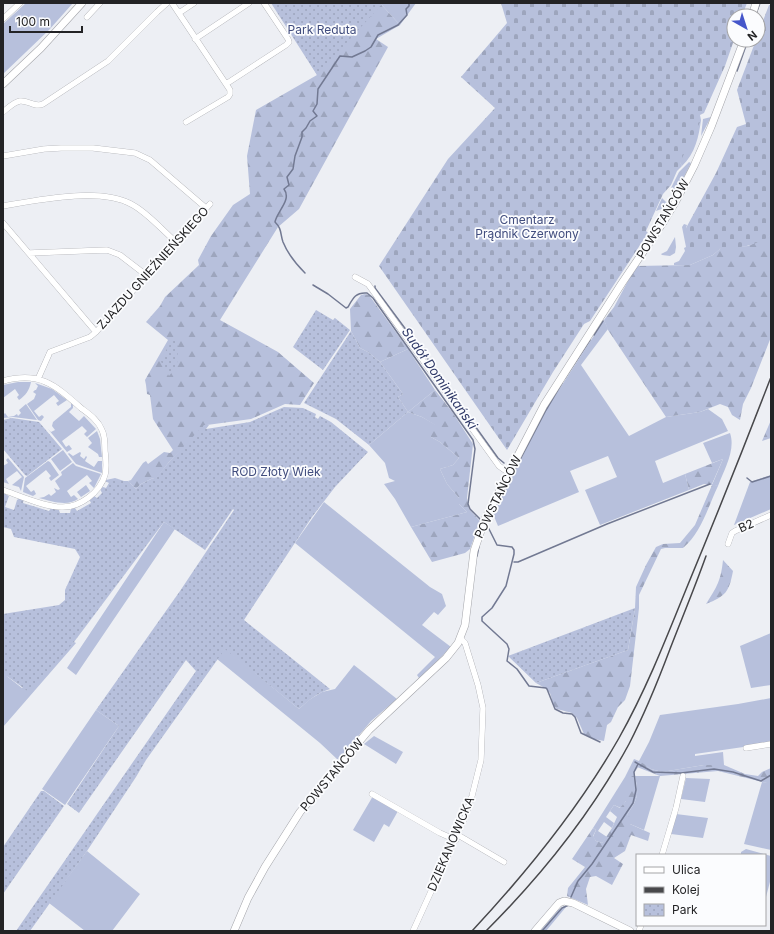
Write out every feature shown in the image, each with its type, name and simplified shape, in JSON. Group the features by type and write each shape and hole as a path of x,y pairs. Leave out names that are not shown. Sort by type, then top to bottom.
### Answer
{"street":[{"path":"5,17 20,3"},
{"path":"3,82 46,42 82,3"},
{"path":"87,17 100,3"},
{"path":"3,112 15,102 19,101 38,106 43,104 108,61 156,12 167,3"},
{"path":"172,3 230,90 228,97 186,122"},
{"path":"178,13 194,3"},
{"path":"195,39 249,3"},
{"path":"226,84 286,45 288,42 288,39 264,3"},
{"name":"POWSTAŃCÓW","path":"234,931 248,898 260,876 300,812 370,730 446,658 461,638 465,625 472,560 476,542 485,519 547,400 676,201 710,131 741,48"},
{"name":"ZJAZDU GNIEŹNIEŃSKIEGO","path":"3,156 44,149 61,148 93,148 135,153 150,160 208,206 96,332"},
{"path":"3,206 63,197 97,197 122,200 139,209 176,242"},
{"path":"3,223 96,332 90,337 50,352 38,379"},
{"path":"29,253 107,250 120,254 146,275"},
{"path":"355,277 368,284 499,466 509,472"},
{"path":"3,381 18,378 38,379 59,388 87,412 95,419 102,430 105,442 106,470 103,480 96,491 81,502 62,508 3,490"},
{"name":"B2","path":"728,544 732,533 735,530 771,515"},
{"name":"DZIEKANOWICKA","path":"413,931 457,837 470,805 481,754 484,712 478,685 464,641 461,638"},
{"path":"746,748 771,744"},
{"path":"662,854 676,808 683,776"},
{"path":"372,794 440,833 457,837 504,862"},
{"path":"398,805 442,830 444,833"},
{"path":"535,931 556,906 564,901 573,903 630,931"}],"green space":[{"path":"26,3 73,3 49,30 3,74 3,24"},
{"name":"Park Reduta","path":"271,3 383,3 317,75"},
{"path":"380,3 416,3 400,25"},
{"path":"380,3 400,25 376,39 388,47 299,209 278,227 220,320 278,352 314,383 300,405 285,404 251,419 207,425 169,462 155,480 153,478 141,484 136,489 128,481 131,480 143,463 146,461 148,464 164,452 170,453 173,450 153,419 150,395 147,394 145,380 168,340 146,322 160,306 165,297 199,265 198,260 211,236 233,205 250,194 247,156 256,110 317,75 294,35"},
{"name":"Cmentarz Prądnik Czerwony","path":"501,3 747,3 745,8 726,8 726,48 731,48 725,66 704,113 700,115 701,120 680,162 682,166 677,171 671,185 663,194 646,231 648,233 590,321 584,324 553,372 507,450 379,266 448,159 495,108 461,77 507,23"},
{"path":"769,5 771,5 771,235 742,247 690,250 686,228 716,173 737,127 746,124 737,90 753,48 766,48 766,13"},
{"path":"711,117 701,136 703,119"},
{"path":"701,120 698,138 690,156 682,166 673,150 692,122"},
{"path":"689,162 691,163 676,193 671,188 679,172"},
{"path":"662,198 667,203 664,208 656,211"},
{"path":"684,224 687,225 686,228 720,249 713,255 690,265 674,265 674,263 679,261 685,251 684,248 686,247 682,227"},
{"path":"771,235 771,337 751,388 743,404 740,420 732,415 728,407 720,404 700,412 666,417 608,330 604,320 614,307 636,266 690,265 713,255 721,248 748,246"},
{"path":"675,237 675,253 670,256 662,255 661,254 667,251"},
{"path":"361,295 369,295 408,349 380,362 368,352 360,348 351,331 350,309"},
{"path":"316,310 333,320 335,318 350,330 323,370 293,347"},
{"path":"604,320 608,329 581,365 629,436 666,417 700,412 708,409 722,419 728,431 655,461 663,483 685,474 689,490 600,525 585,490 617,477 608,456 570,471 579,492 498,526 493,514 547,408"},
{"path":"351,331 360,348 368,352 380,362 403,394 398,397 408,412 369,445 336,419 304,403"},
{"path":"175,336 178,348 177,366 169,376 160,360"},
{"path":"408,349 435,390 408,412 398,397 403,394 380,362"},
{"path":"18,382 31,382 25,394 19,400 17,397 19,395 15,389 3,398 3,385"},
{"path":"35,383 52,389 67,400 58,406 56,403 59,401 54,395 34,411 39,417 42,415 44,417 41,421 38,420 27,404 34,399 36,394 33,392 38,386"},
{"path":"435,390 453,413 473,444 467,498 469,509 480,521 470,549 465,553 432,562 411,527 467,512 459,504 459,498 447,484 440,469 453,465 459,458 440,442 431,437 430,432 435,425 422,417 408,412"},
{"path":"71,403 73,408 69,412 79,421 84,416 96,429 87,437 84,434 87,431 82,426 62,441 66,447 69,445 72,449 67,452 48,429 51,432 55,430 52,426 53,422 71,407"},
{"path":"26,404 37,420 13,417 3,418 5,413 8,417 17,414 18,416 21,413 19,410"},
{"name":"ROD Złoty Wiek","path":"284,407 303,408 316,414 315,417 318,419 320,416 331,422 368,452 335,487 312,517 244,620 330,689 313,697 299,709 225,649 146,760 87,851 30,931 16,931 196,671 186,660 79,813 67,804 119,726 96,710 180,591 234,510 233,509 205,550 164,522 74,642 29,692 3,675 3,614 59,605 65,600 65,590 80,557 75,549 14,537 11,529 3,527 3,493 9,496 5,507 14,510 17,500 20,498 24,499 23,503 49,511 51,508 59,510 60,513 70,513 71,509 75,508 77,511 91,503 89,499 94,496 97,498 102,493 100,489 103,487 106,488 109,483 105,481 106,480 115,478 128,481 136,489 141,484 153,478 155,479 204,425 209,425 206,429 250,422"},
{"path":"408,412 422,417 436,425 431,437 440,442 459,458 453,465 440,469 447,484 459,498 459,504 467,512 411,527 395,499 384,484 395,481 389,478 385,463 369,445"},
{"path":"12,418 39,422 62,449 27,476 3,449 3,420"},
{"path":"771,420 771,438 762,441"},
{"path":"97,431 100,439 102,457 99,457 98,454 88,447 92,443 88,438"},
{"path":"730,433 732,446 728,460 718,486 712,485 723,459 712,463 703,443"},
{"path":"63,450 72,462 60,471 51,459"},
{"path":"80,452 80,456 84,459 86,456 85,461 94,467 98,461 102,461 102,473 76,464 68,454 69,453 73,456"},
{"path":"8,458 24,477 21,491 19,487 12,485 22,477 17,471 6,479 9,484 3,482 3,466 8,463 6,460"},
{"path":"723,459 712,484 718,486 704,519 695,535 683,548 661,549 639,595 639,608 630,686 625,700 618,707 611,722 607,725 604,741 594,739 584,734 577,718 572,713 557,709 554,706 550,693 536,683 628,650 635,608 636,587 646,565 656,547 663,544 680,543 695,525 712,485 704,484 689,490 685,474"},
{"path":"48,461 59,475 51,481 49,478 51,476 46,470 26,486 31,492 34,490 36,494 33,496 23,492 25,478"},
{"path":"73,463 76,466 101,474 94,488 89,483 92,481 87,475 67,491 71,497 74,495 78,499 74,501 69,503 59,503 39,498 49,494 51,496 56,492 54,488 58,490 60,489 55,481 62,475 61,472"},
{"path":"771,475 771,509 734,525 750,482"},
{"path":"86,485 90,491 81,497 77,492"},
{"path":"324,502 430,587 442,594 446,606 438,615 434,612 422,625 451,647 412,687 410,687 419,678 417,675 435,657 295,543"},
{"path":"164,522 175,529 76,675 67,668"},
{"path":"723,560 733,571 730,584 722,596 706,604 718,583"},
{"path":"635,608 628,650 536,683 508,656"},
{"path":"771,633 771,685 751,688 740,646"},
{"path":"74,642 76,643 3,727 4,674 22,688"},
{"path":"225,648 299,709 309,700 322,692 335,689 354,665 397,699 371,721 338,760 320,743 217,659"},
{"path":"771,698 771,743 695,754 695,756 723,752 724,765 704,765 662,772 651,769 641,763 634,773 635,776 626,801 621,808 614,805 606,817 614,823 612,828 604,822 598,831 607,837 602,843 596,841 593,837 596,830 593,828 625,777 634,759 639,761 649,742 660,715"},
{"path":"96,710 119,726 65,805 42,789"},
{"path":"374,736 403,752 396,764 364,744"},
{"path":"641,762 651,769 662,772 704,765 724,765 745,774 758,776 762,772 771,768 771,783 718,771 660,776 637,767"},
{"path":"632,776 635,776 637,797 627,815 632,819 630,824 650,833 648,841 631,835 625,851 614,858 623,864 612,885 596,876 590,877 586,889 588,905 567,896 568,888 585,867 572,859 593,828 596,830 593,836 596,841 602,843 617,817 610,811 614,805 620,808 626,801 624,794 625,787"},
{"path":"635,776 660,776 644,830 630,824 627,815 637,797"},
{"path":"686,778 710,779 705,802 681,799"},
{"path":"762,782 771,783 771,850 744,844"},
{"path":"41,791 44,791 64,806 3,894 3,847"},
{"path":"373,796 398,811 389,827 384,824 374,842 353,830"},
{"path":"676,814 708,818 703,838 671,834"},
{"path":"746,849 764,854 741,854 741,852"},
{"path":"87,851 140,894 112,931 85,931 49,903"},
{"path":"766,855 771,856 771,878 766,897"},
{"path":"564,906 566,907 546,931 540,931 558,910"}],"waterway":[{"name":"Sudół Dominikański","path":"305,273 287,250 283,242 280,229 275,222 285,201 286,193 284,189 289,185 287,177 293,169 302,132 310,121 317,116 313,111 317,104 318,89 340,56 352,57 371,47 378,35 398,25 407,15 406,9 409,6 409,3"},
{"path":"758,8 760,3"},
{"path":"737,71 745,48"},
{"name":"Sudół Dominikański","path":"313,285 346,308 357,295 367,293 373,298 473,440 475,449 468,504 470,509 482,521"},
{"path":"375,286 430,362"},
{"path":"594,335 603,321"},
{"path":"565,378 590,340"},
{"path":"434,369 498,458 504,463"},
{"path":"502,494 546,410 562,383"},
{"path":"747,478 752,482 771,476"},
{"path":"514,562 518,562 607,524 710,484"},
{"path":"492,514 499,499"},
{"name":"Sudół Dominikański","path":"487,525 497,545 512,547 514,554 506,586 492,608 482,617 482,621 507,644 509,649 507,661 517,669 529,686 546,688 555,709 563,713 572,714 575,717 581,733 600,742"},
{"path":"477,556 479,546"},
{"name":"Sudół Dominikański","path":"635,762 653,772 681,773 714,769 733,772 761,781 771,775"},
{"path":"571,897 578,881 592,864 633,803 636,790 634,772 638,764"},
{"path":"542,931 562,908 569,905"}],"railway":[{"path":"472,931 513,886 551,839 587,789 629,720 663,645 730,482 771,377"},
{"path":"486,931 546,866 582,819 614,770 629,744 651,697 706,556"}]}
